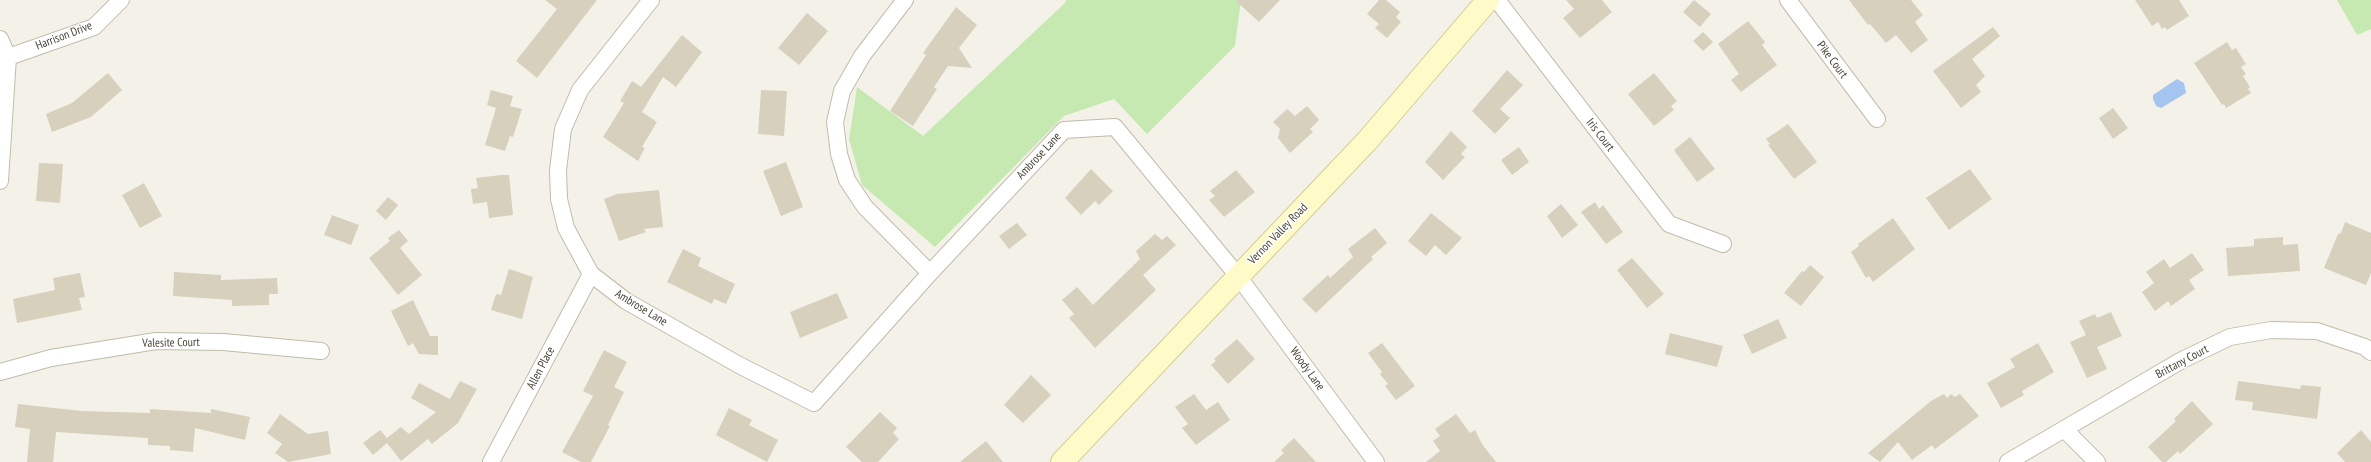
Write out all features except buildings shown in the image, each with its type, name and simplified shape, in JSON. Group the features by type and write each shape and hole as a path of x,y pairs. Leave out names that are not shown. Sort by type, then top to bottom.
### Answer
{"main road":[{"name":"Vernon Valley Road","path":"1062,462 1367,142 1488,0"}],"street":[{"name":"Harrison Drive","path":"4,59 94,27 121,0"},
{"name":"Ambrose Lane","path":"652,0 580,90 563,129 558,170 559,199 566,228 591,274 626,301 739,365 814,403 930,273 1064,130 1115,127 1238,276"},
{"path":"905,0 862,56 842,91 835,122 839,154 847,180 865,207 930,273"},
{"name":"Iris Court","path":"1497,0 1668,224 1723,244"},
{"name":"Pike Court","path":"1788,0 1877,119"},
{"path":"0,39 4,59 0,181"},
{"name":"Allen Place","path":"491,462 591,274"},
{"name":"Woody Lane","path":"1238,276 1376,462"},
{"name":"Brittany Court","path":"2008,462 2065,430 2182,360 2230,337 2271,330 2317,331 2365,347 2371,352"},
{"name":"Valesite Court","path":"0,372 50,358 156,341 224,342 321,351"},
{"path":"2065,430 2096,462"}],"green space":[{"path":"1066,0 1241,0 1235,46 1147,134 1114,99 1064,116 935,247 862,185 849,139 857,87 923,136 1065,3"},
{"path":"2337,0 2371,0 2371,29 2357,35"}],"water":[{"path":"2177,79 2184,83 2186,93 2161,108 2156,106 2153,95"}]}
